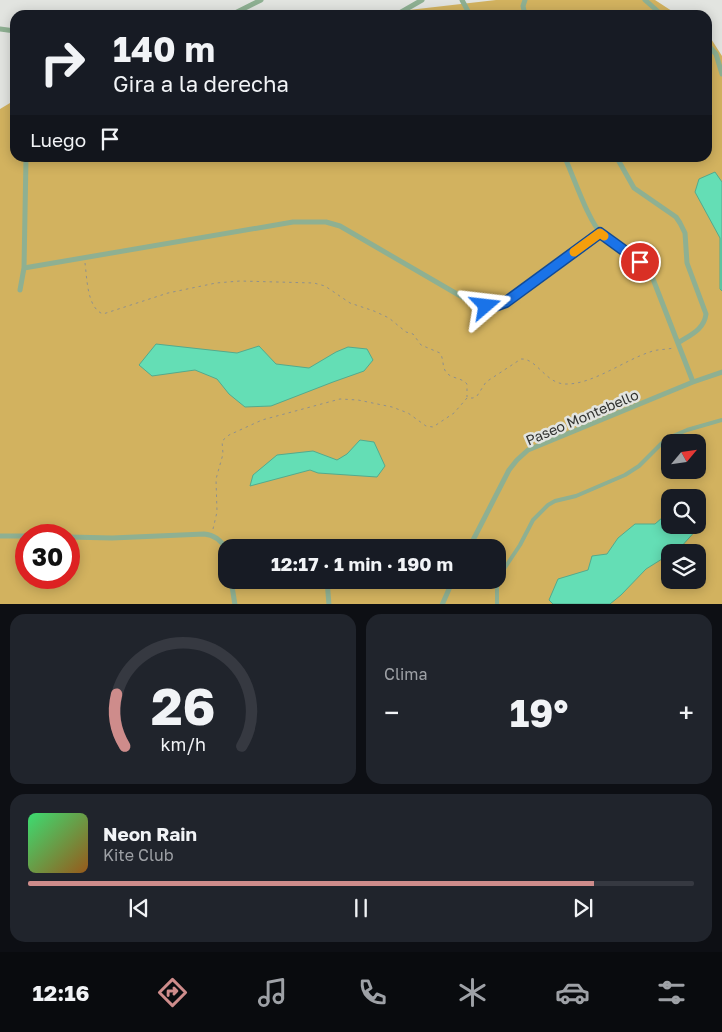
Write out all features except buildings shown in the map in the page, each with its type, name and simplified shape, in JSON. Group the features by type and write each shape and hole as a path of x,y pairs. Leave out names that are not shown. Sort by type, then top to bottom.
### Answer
{"street":[{"path":"241,10 261,0"},
{"path":"405,10 422,0"},
{"path":"645,0 656,10"},
{"path":"712,50 716,54 722,74"},
{"path":"20,290 24,268 26,162"},
{"path":"567,162 600,233 640,262 648,271 693,382"},
{"path":"619,162 634,188 676,217 685,232 687,263 706,314 701,328 678,345"},
{"path":"24,268 293,222 326,222 340,226 476,305 495,306 506,302 600,233"},
{"name":"Paseo Montebello","path":"474,539 509,470 528,450 693,382 722,372"},
{"path":"497,604 497,584 500,575 534,520 548,505 555,500 576,496 625,475 639,466 661,444 673,436 722,420"},
{"path":"80,537 112,538 211,534 218,539"},
{"path":"0,536 15,536"},
{"path":"232,589 234,604"},
{"path":"327,589 329,604"},
{"path":"442,604 449,589"}],"path":[{"path":"84,258 91,300 98,311 103,314 168,293 216,283 240,281 318,284 338,294 350,303 390,318 406,332 413,334 421,345 440,353 446,372 467,384 467,398 454,413 433,427 426,426 404,411 347,398 270,418 229,435 222,441 223,454 216,475 217,512 211,534"},
{"path":"467,398 477,396 486,382 521,359 528,360 554,382 568,384 596,376 650,352 678,345"}],"shaded area":[{"path":"496,0 655,0 670,10 409,10"},
{"path":"712,40 722,56 722,604 0,604 0,109 10,103 10,162 712,162"},
{"path":"715,172 722,182 722,291 720,289 720,238 695,192 699,179"},
{"path":"156,344 237,353 259,346 276,364 309,368 348,347 367,349 373,360 364,371 271,406 245,407 229,394 217,379 195,370 152,376 139,365"},
{"path":"360,440 374,442 385,466 377,477 318,473 310,470 250,486 253,475 277,455 313,451 337,460 347,454"},
{"path":"661,519 661,534 693,534 684,544 661,544 661,560 646,569 610,604 553,604 549,600 558,579 588,570 592,556 607,554 618,538 635,524 655,524"}],"slow traffic":[{"path":"574,252 600,233 604,236"}],"route":[{"path":"486,306 495,306 506,302 600,233 640,262"}]}
